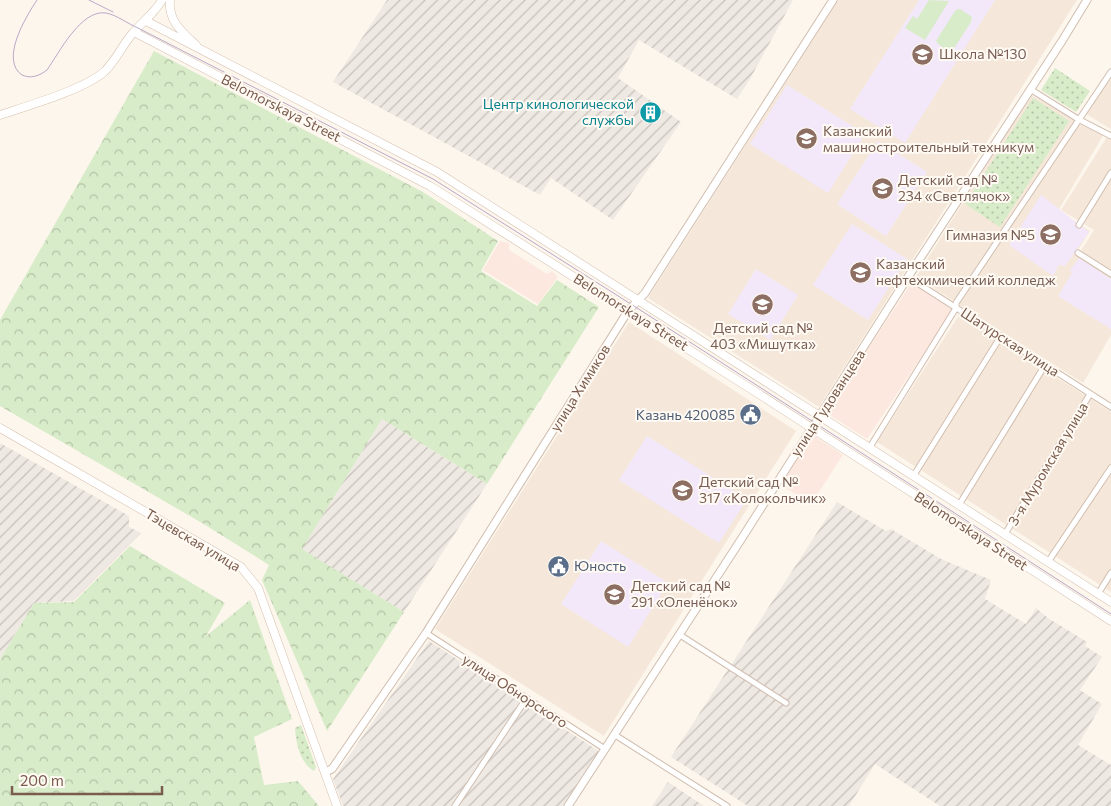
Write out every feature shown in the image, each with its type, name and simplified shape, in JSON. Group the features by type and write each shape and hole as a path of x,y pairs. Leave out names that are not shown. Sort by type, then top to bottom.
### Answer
{"main road":[{"path":"0,115 88,83 103,73 116,60 134,32 154,12 162,0"},
{"path":"170,0 170,11 175,23 182,32 206,53"},
{"name":"Belomorskaya Street","path":"146,21 437,172 1111,602"},
{"name":"Belomorskaya Street","path":"134,32 430,186 812,428 1111,621"},
{"path":"430,186 437,172"},
{"name":"Тэцевская улица","path":"0,428 241,567 258,588 337,806"},
{"path":"1010,556 1018,543"}],"street":[{"name":"улица Химиков","path":"325,772 332,769 426,633 628,311 640,300 833,0"},
{"name":"улица Гудованцева","path":"568,806 680,635 1086,0"},
{"path":"870,447 956,308 956,303 1111,72"},
{"path":"1030,89 1078,119 1111,136"},
{"path":"1079,225 1111,173"},
{"path":"1078,253 1111,274"},
{"name":"Шатурская улица","path":"908,276 1111,407"},
{"path":"914,476 1000,336"},
{"path":"959,505 1045,365"},
{"name":"3-я Муромская улица","path":"1005,534 1090,394"},
{"path":"1048,562 1111,468"},
{"path":"1098,594 1111,573"},
{"name":"улица Обнорского","path":"426,633 605,750"},
{"path":"680,635 786,703"},
{"path":"455,806 526,699"},
{"path":"614,734 727,806"}],"shaded area":[{"path":"387,0 793,0 737,99 639,40 618,78 681,122 613,220 551,178 540,195 333,82"},
{"path":"838,0 1077,0 819,407 648,298"},
{"name":"Школа №130","path":"919,0 995,0 905,143 850,109"},
{"path":"1111,75 1111,129 1086,114"},
{"name":"Казанский машиностроительный техникум","path":"787,85 865,134 828,193 750,144"},
{"path":"1031,95 1104,134 1058,211 1090,231 1076,253 1111,275 1111,335 1083,383 916,277"},
{"path":"1107,137 1111,140 1111,271 1080,252 1094,230 1061,210"},
{"name":"Детский сад № 234 «Светлячок»","path":"878,141 927,172 886,236 837,204"},
{"name":"Гимназия №5","path":"1041,195 1089,232 1065,266 1059,265 1053,276 1009,245"},
{"name":"Казанский нефтехимический колледж","path":"852,224 907,259 868,320 813,285"},
{"path":"500,241 509,243 509,250 547,274 552,271 558,277 538,304 483,270"},
{"path":"1079,258 1111,279 1111,329 1058,296 1072,273 1070,270"},
{"name":"Детский сад № 403 «Мишутка»","path":"756,269 798,295 770,340 728,314"},
{"path":"912,282 953,309 867,439 830,415 827,411"},
{"path":"959,315 1111,412 1111,592 877,442"},
{"path":"629,322 796,431 604,736 435,629"},
{"path":"382,419 487,484 404,612 301,549"},
{"path":"813,435 843,455 811,504 781,485"},
{"name":"Детский сад № 317 «Колокольчик»","path":"647,436 747,499 719,543 619,480"},
{"path":"0,443 129,516 129,527 141,533 73,601 34,603 0,659"},
{"path":"837,502 886,531 891,529 941,559 991,580 985,599 1026,624 1036,608 1048,618 1087,642 1085,646 1102,657 1080,690 1102,704 1078,745 1111,765 1111,806 940,806 875,764 849,806 748,806 671,757"},
{"name":"Детский сад № 291 «Оленёнок»","path":"601,541 668,583 628,647 561,604"},
{"path":"429,641 600,752 564,806 343,806 333,779"},
{"path":"668,782 704,806 652,806"}],"green space":[{"path":"929,0 949,1 925,40 905,28 913,16 917,19"},
{"path":"958,9 972,17 971,22 955,47 949,50 936,41"},
{"path":"154,51 423,192 498,241 481,271 537,306 557,280 599,307 487,484 382,419 302,549 404,612 327,731 262,580 269,565 202,523 0,406 0,320"},
{"path":"1055,68 1090,91 1076,112 1041,90"},
{"path":"1033,98 1069,121 1000,227 965,204"},
{"path":"130,546 225,603 206,636 250,600 292,719 254,737 264,785 298,781 319,806 0,806 0,659 34,603 74,602"},
{"path":"301,725 316,767 314,771 302,758 296,740 295,728"}],"tram line":[{"path":"37,0 26,17 14,49 13,59 16,68 22,75 35,76 47,70 64,43 80,25 88,18 97,14 110,14 433,179 634,306 1111,614"},
{"path":"89,0 113,12"}],"place":[{"name":"Школа №130","path":"923,54"},
{"name":"Центр кинологической службы","path":"650,112"},
{"name":"Казанский машиностроительный техникум","path":"807,139"},
{"name":"Детский сад № 234 «Светлячок»","path":"882,188"},
{"name":"Гимназия №5","path":"1051,235"},
{"name":"Казанский нефтехимический колледж","path":"860,272"},
{"name":"Детский сад № 403 «Мишутка»","path":"763,305"},
{"name":"Казань 420085","path":"751,415"},
{"name":"Детский сад № 317 «Колокольчик»","path":"683,490"},
{"name":"Юность","path":"558,566"},
{"name":"Детский сад № 291 «Оленёнок»","path":"615,594"}]}
